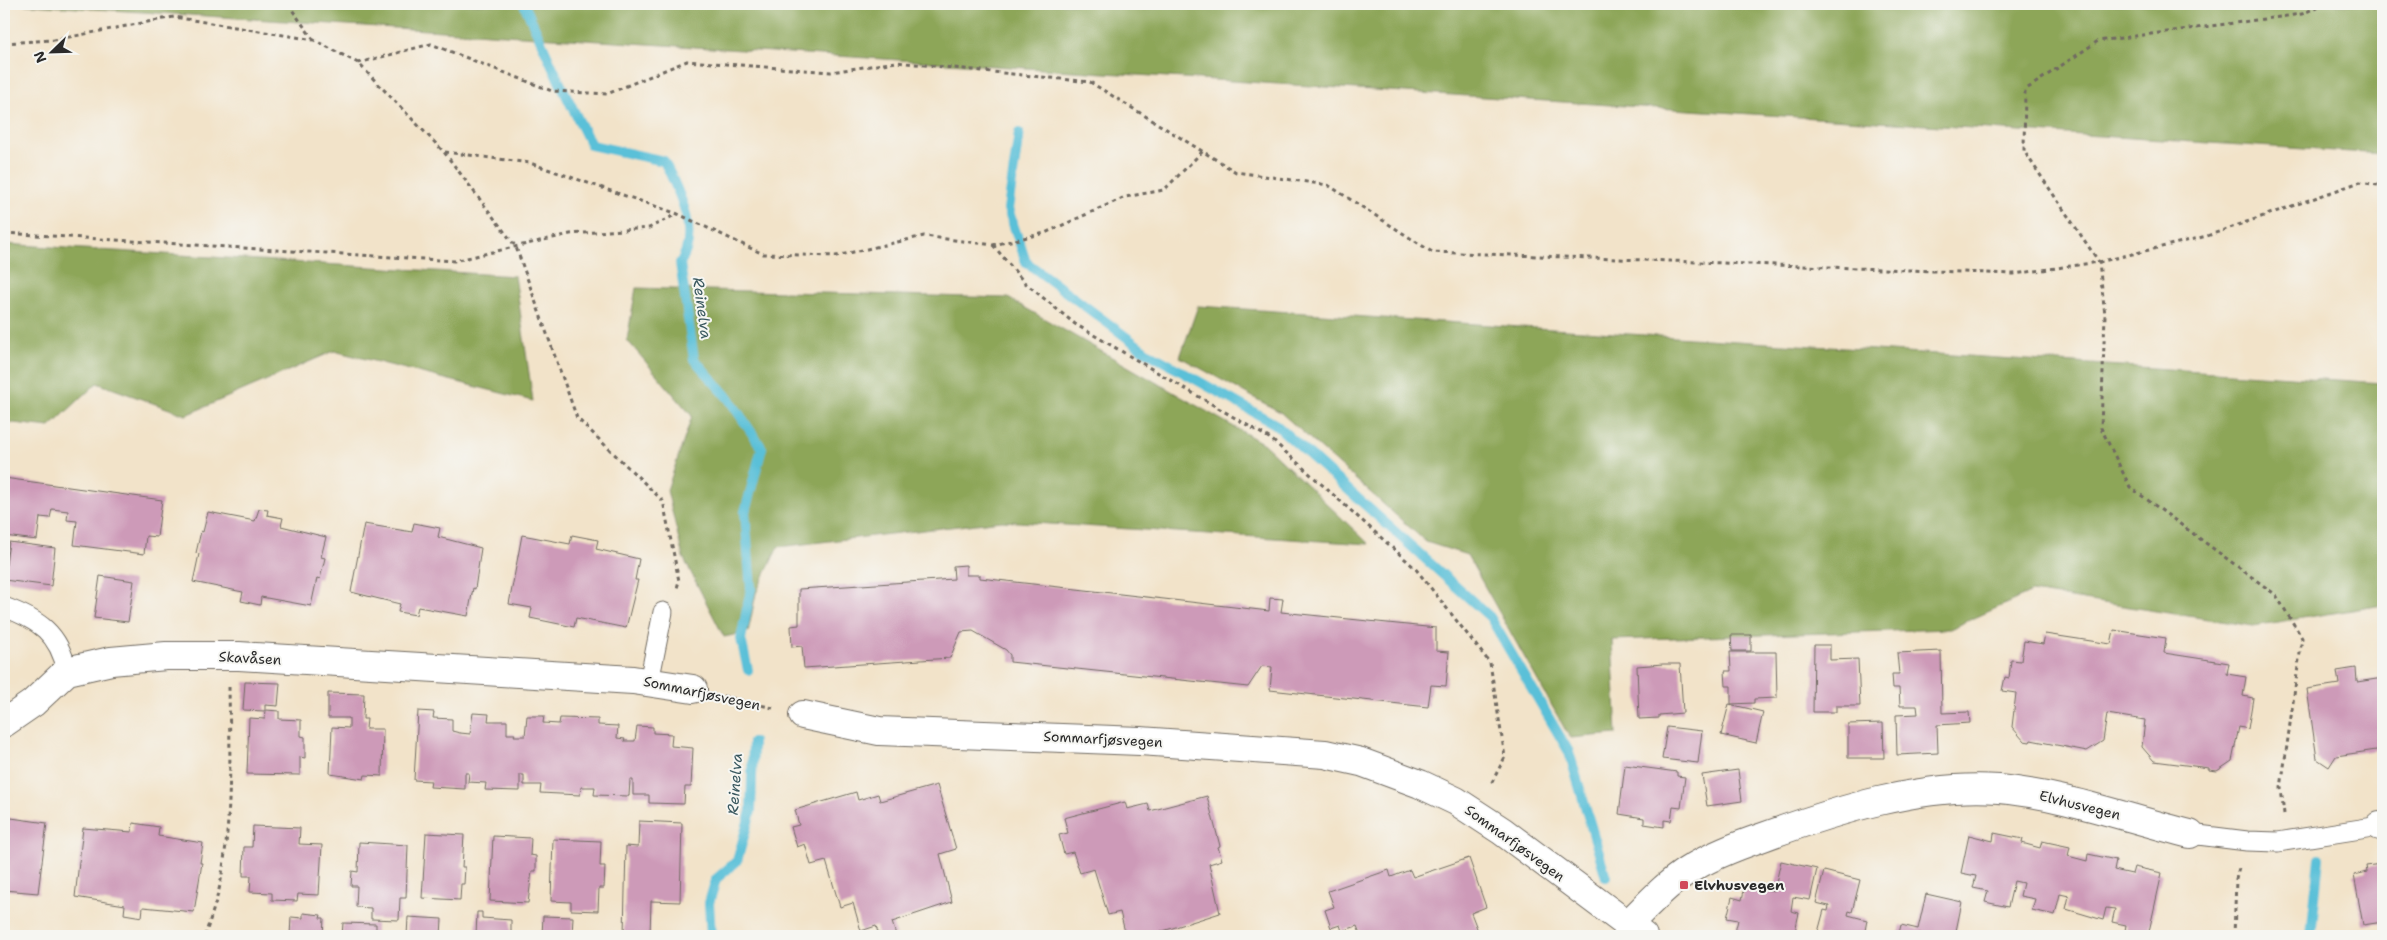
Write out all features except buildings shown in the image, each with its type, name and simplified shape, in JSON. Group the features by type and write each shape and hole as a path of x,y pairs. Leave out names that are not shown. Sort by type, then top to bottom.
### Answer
{"street":[{"name":"Skavåsen","path":"67,671 120,660 166,656 229,656 515,674"},
{"path":"4,723 33,703 67,671"},
{"name":"Sommarfjøsvegen","path":"515,674 649,682 693,689"},
{"name":"Sommarfjøsvegen","path":"803,715 855,728 879,731 1112,740 1326,754 1361,762 1420,784 1476,813 1636,930"},
{"name":"Elvhusvegen","path":"1636,930 1678,877 1704,861 1737,846 1810,821 1922,793 1980,788 2026,792 2082,803 2190,834"}],"lane":[{"path":"4,607 26,617 55,638 63,654 67,671"},
{"path":"649,682 663,612"},
{"name":"Elvhusvegen","path":"2190,834 2247,841 2287,841 2382,826"}],"path":[{"path":"288,4 314,40"},
{"path":"2287,841 2281,788 2302,638 2276,595 2130,487 2101,428 2105,316 2099,262 2024,151 2024,90 2098,41 2302,14 2324,4"},
{"path":"4,43 54,40 174,17 314,40 358,63 444,152 516,247 577,418 663,501 678,581 672,614 663,612"},
{"path":"358,63 432,44 552,90 607,94 687,61 831,72 896,62 1090,82 1236,172 1328,185 1432,252 2014,274 2099,262 2207,236 2360,182 2383,186"},
{"path":"444,152 530,163 678,214 764,254 836,256 924,236 993,245 1045,233 1124,197 1164,190 1203,151"},
{"path":"4,234 454,261 570,234 649,228 678,214"},
{"path":"993,245 1024,282 1075,324 1271,439 1415,568 1490,663 1505,757 1476,813"},
{"path":"205,936 222,876 226,844 230,748 229,656"},
{"name":"Sommarfjøsvegen","path":"693,689 803,715"},
{"path":"2234,936 2236,879 2247,841"}],"green space":[{"path":"16,4 2383,4 2383,154"},
{"path":"4,244 515,276 533,401 334,351 186,415 97,383 50,427 4,422"},
{"path":"636,288 1008,298 1264,444 1369,544 1002,521 778,547 756,593 748,632 724,637 683,557 667,490 692,416 627,340"},
{"path":"1198,306 2383,383 2383,605 2253,626 2032,592 1950,629 1612,640 1617,734 1570,738 1467,555 1426,542 1280,412 1180,357"}],"waterway":[{"name":"Reinelva","path":"524,4 591,145 664,161 681,198 688,225 688,238 686,251 680,263 694,359 729,399 762,448 745,512 751,589 741,639 748,670"},
{"path":"1019,133 1008,209 1026,262 1145,351 1275,424 1490,617 1569,752 1606,877"},
{"name":"Reinelva","path":"711,936 709,903 716,879 737,861 751,811 753,742"},
{"path":"2311,936 2319,858"}],"place":[{"name":"Elvhusvegen","path":"1684,885"}]}
